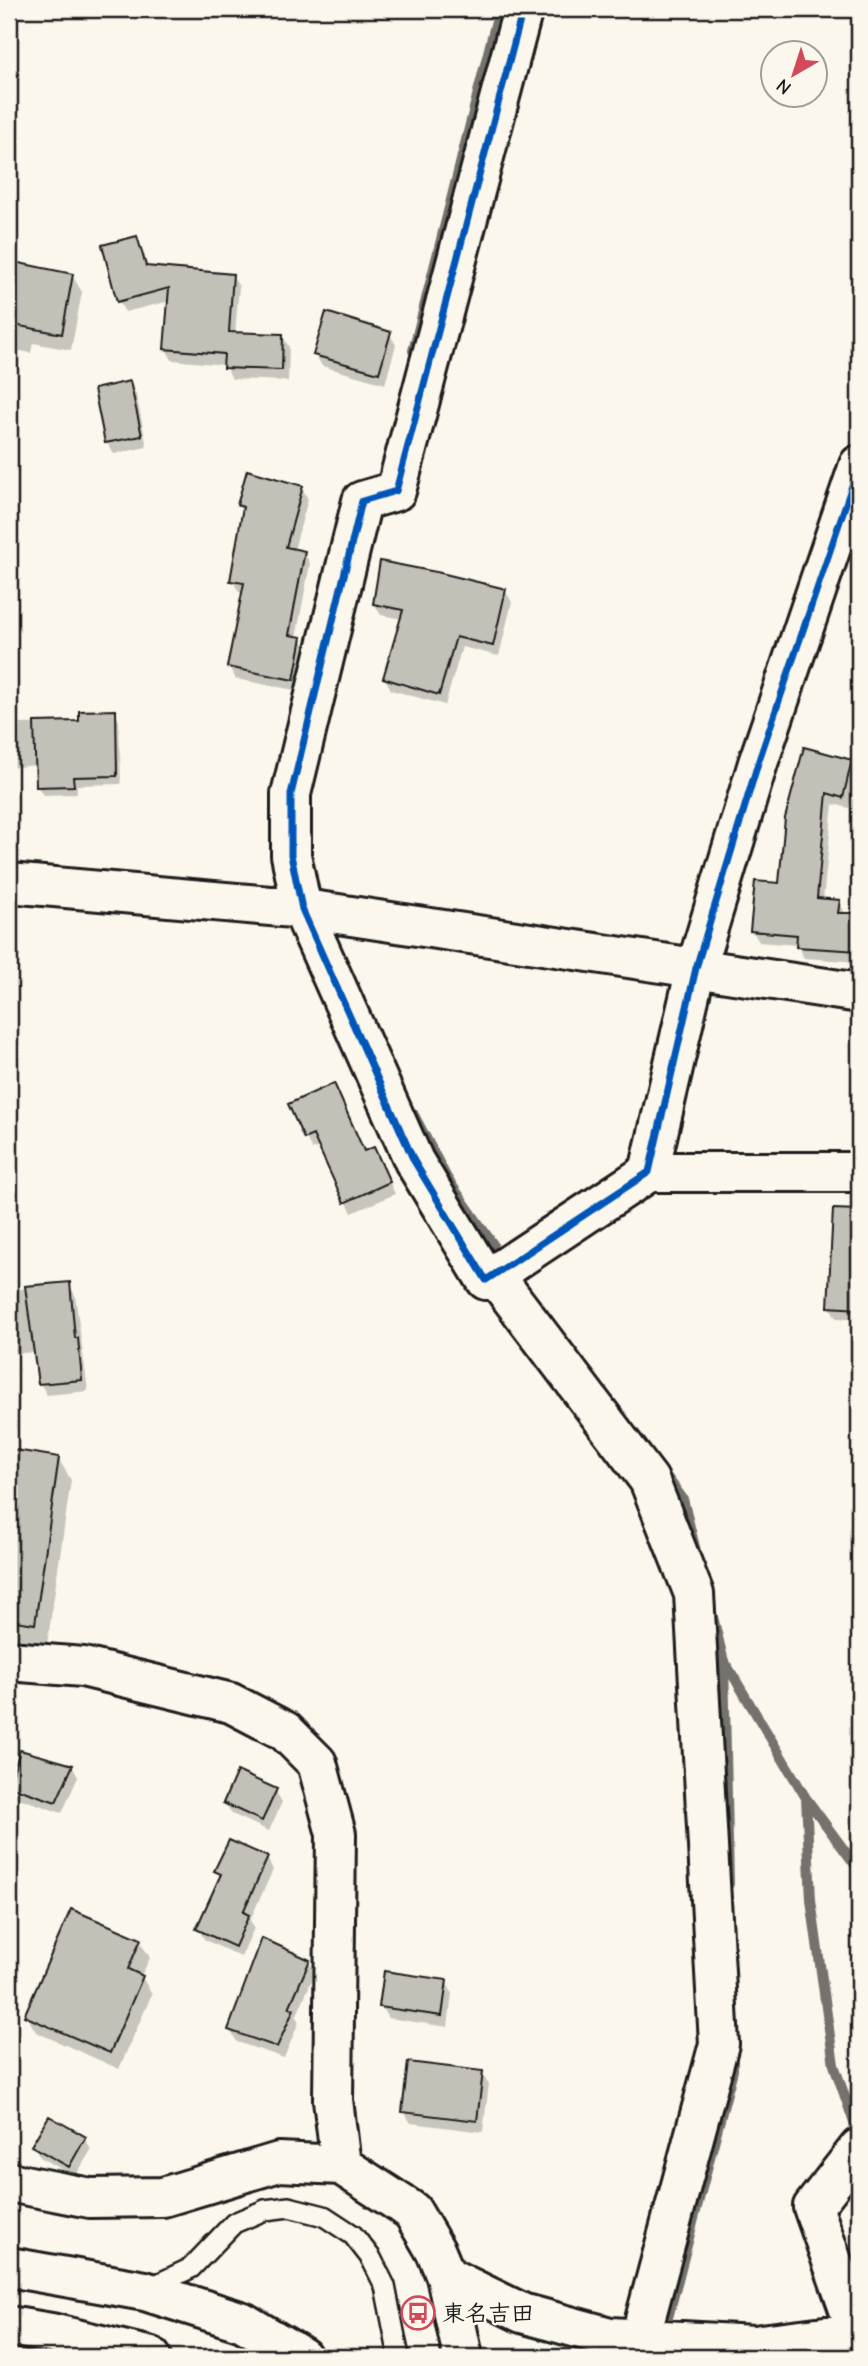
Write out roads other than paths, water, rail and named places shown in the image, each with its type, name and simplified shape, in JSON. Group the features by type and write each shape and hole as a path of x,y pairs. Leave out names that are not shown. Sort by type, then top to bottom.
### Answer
{"main road":[{"path":"523,9 291,794 291,855 414,1161 486,1280 649,1172 859,1172"},
{"path":"649,1172 696,968 758,763 859,465"},
{"path":"9,883 314,910 859,993"},
{"path":"494,1275 649,1480 694,1594 719,2044 639,2345"},
{"path":"9,1661 83,1667 231,1703 285,1731 317,1763 336,1834 333,2100 341,2165"},
{"path":"446,2276 522,2313 639,2345 684,2341 754,2345 857,2332 813,2207 859,2148"},
{"path":"9,2182 90,2198 163,2197 279,2162 341,2165 412,2211 436,2252 446,2276 463,2357"},
{"path":"9,2267 145,2291 243,2322 302,2357"},
{"path":"9,2326 51,2333 150,2357"}],"lane":[{"path":"145,2291 191,2268 234,2223 265,2210 289,2207 324,2216 352,2235 371,2258 385,2286 399,2357"}],"waterway":[{"path":"413,351 499,9"},
{"path":"413,1113 447,1178 493,1244"},
{"path":"664,1473 683,1499 696,1551"},
{"path":"712,1613 724,1662 729,1884"},
{"path":"725,1662 806,1798 859,1870"},
{"path":"806,1798 811,1900 834,2065 859,2137"},
{"path":"664,2333 733,2070 733,2056"}],"place":[{"name":"東名吉田","path":"418,2313"}]}
